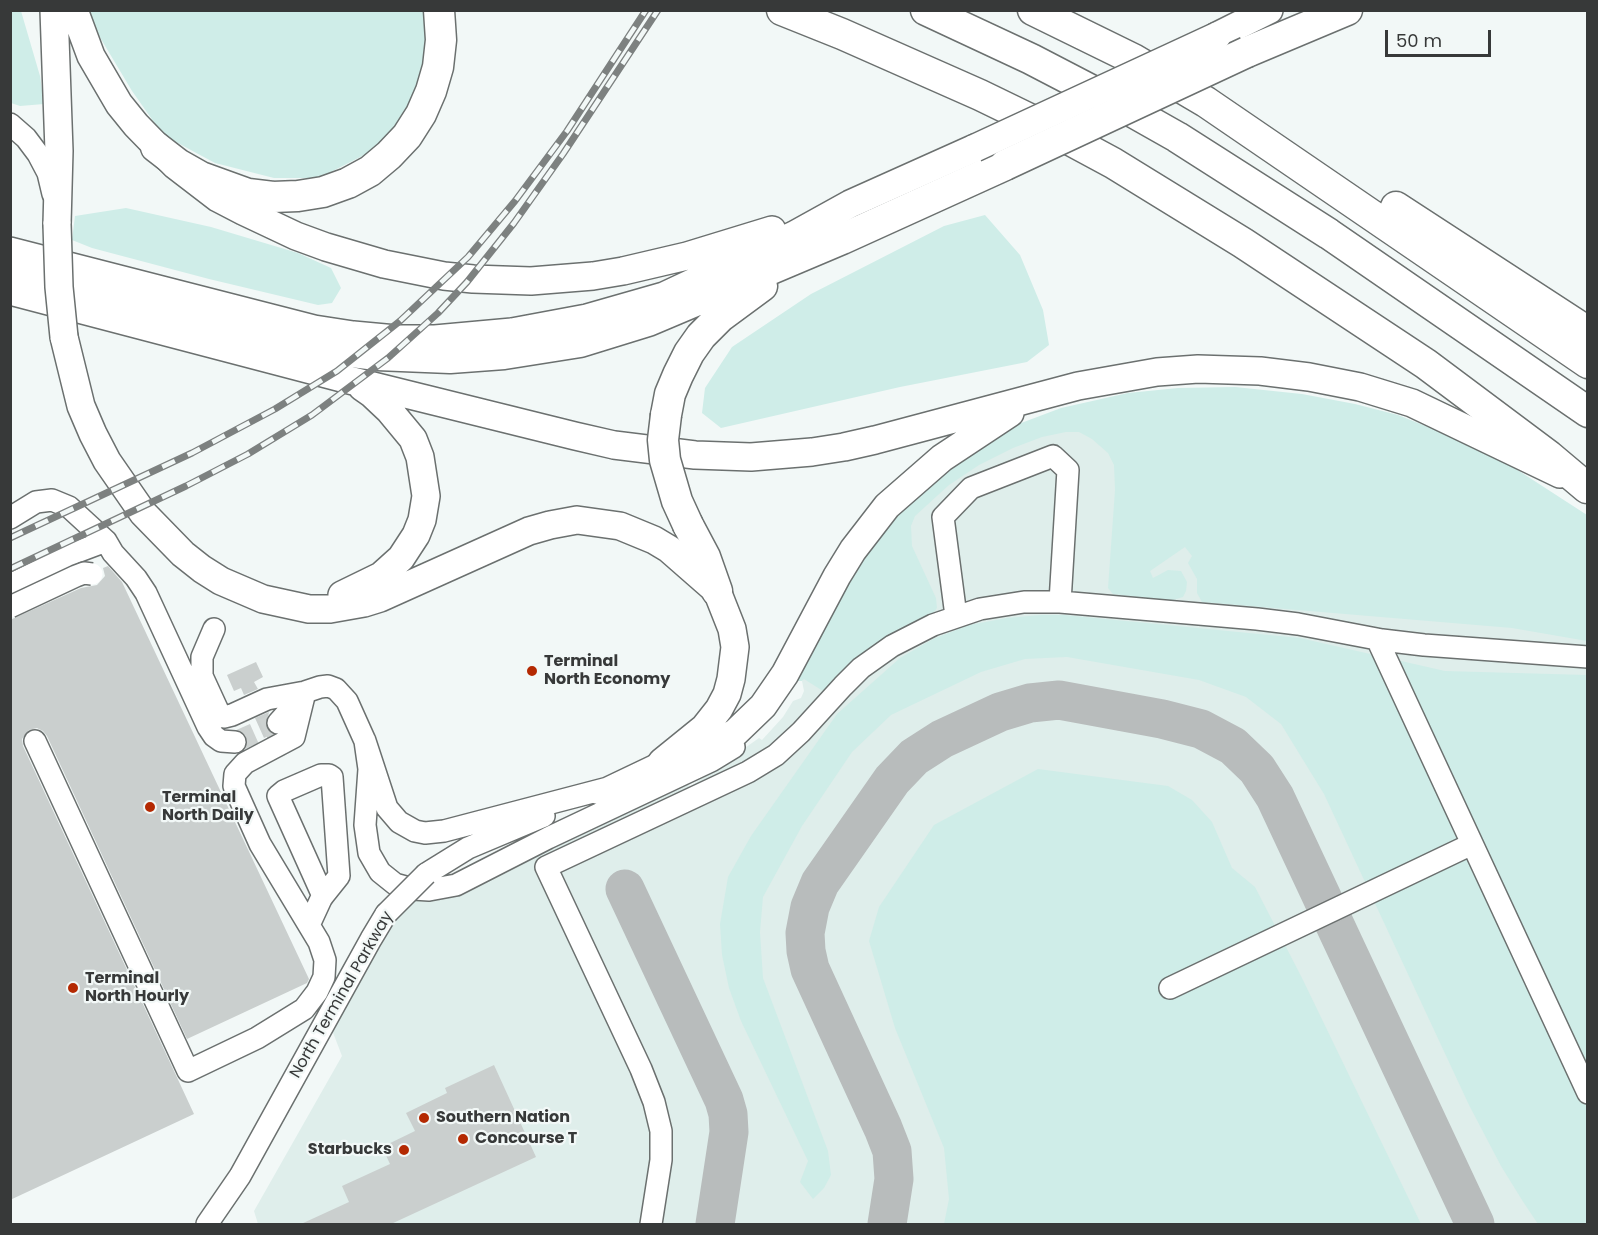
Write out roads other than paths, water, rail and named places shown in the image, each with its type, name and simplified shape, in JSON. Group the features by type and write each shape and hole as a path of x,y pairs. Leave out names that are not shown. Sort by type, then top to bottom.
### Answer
{"highway":[{"path":"156,147 178,164 201,177 248,194 273,197 298,196 323,192 348,183 370,171 389,155 421,114 438,67 441,40 439,10"},
{"path":"782,10 980,95 1113,163 1283,268 1426,364 1549,456 1587,488"},
{"path":"926,10 1031,59 1177,137 1329,234 1587,412"},
{"path":"1032,10 1133,59 1206,102 1587,363"},
{"path":"10,275 277,340 377,355 450,358 531,351 580,342 625,330 842,239 1247,52 1347,10"},
{"path":"1206,102 1256,122 1345,174 1587,332"},
{"path":"717,591 705,557 677,501 665,460 663,440 670,394 689,353 714,323 757,290 842,239"}],"main road":[{"path":"54,10 58,151 58,286 64,337 78,396 93,434 106,461 142,513 176,548 202,569 241,591 262,599 309,609 330,609 364,603 411,585 529,531 550,525 577,520 620,526 654,540 676,555 717,591 732,628 735,647 727,694 704,729 662,762"},
{"path":"74,10 91,56 130,118 156,147 196,183 218,198 296,236 326,248 384,264 425,273 473,279 562,279 623,271 718,247 850,204"},
{"path":"10,251 314,329 353,335 396,339 435,339 541,328 625,308 664,296 703,279 794,235 850,204 1269,10"},
{"path":"10,291 353,381 614,445 724,456 782,454 844,447 1078,386 1156,372 1197,369 1260,371 1309,377 1360,387 1412,403 1587,488"},
{"path":"288,605 337,597 381,576 410,547 422,520 426,496 424,476 420,457 412,439 389,410 353,381"},
{"path":"662,762 713,746 736,732 763,706 773,694 853,550 887,506 924,472 958,446 1041,397"}],"street":[{"path":"10,124 38,153 48,173 54,194 57,224"},
{"path":"956,616 943,517 971,488 1053,456 1068,470 1060,602"},
{"path":"10,518 36,502 52,500 69,507 106,541 146,593 208,727 221,741 235,742"},
{"path":"10,585 74,553 106,541"},
{"path":"10,607 76,576 84,573 92,574"},
{"path":"651,1224 661,1160 661,1131 654,1102 642,1069 546,867 748,772 776,755 801,732 843,686 878,656 908,636 956,616 1003,604 1060,602 1257,619 1424,645 1587,657"},
{"path":"214,628 202,657 202,676 219,713 224,717 232,716 267,699 320,687 328,686 336,689 347,701 365,741 387,808 406,827 425,833 444,831 608,788"},
{"path":"1377,639 1587,1093"},
{"path":"365,741 369,769 365,835 373,861 380,872 395,884 413,889 443,889 456,885 548,838 711,761 741,742 757,729 781,700 791,678 796,653"},
{"path":"278,723 305,692"},
{"path":"35,741 188,1071 257,1038 304,1009 317,992 324,977 325,960 319,942 260,843 234,786 235,774 245,763 294,737 298,729 305,692"},
{"name":"North Terminal Parkway","path":"207,1224 240,1176 370,939 386,914 426,874 468,848 608,788 662,762"},
{"path":"309,925 322,897 339,876 332,777 329,775 321,775 284,791 278,796 322,897"},
{"path":"1170,988 1472,844"},
{"path":"290,894 305,898 322,897"}],"tunnel":[{"path":"235,742 278,723"}],"railway":[{"path":"10,538 192,453 275,409 337,371 400,321 468,257 515,201 567,131 646,10"},
{"path":"10,569 186,486 248,454 312,415 388,358 438,313 467,282 514,223 563,154 658,10"}],"place":[{"name":"Terminal North Economy","path":"532,671"},
{"name":"Terminal North Daily","path":"150,807"},
{"name":"Terminal North Hourly","path":"73,988"},
{"name":"Southern Nation","path":"424,1118"},
{"name":"Concourse T","path":"463,1139"},
{"name":"Starbucks","path":"404,1150"}]}
